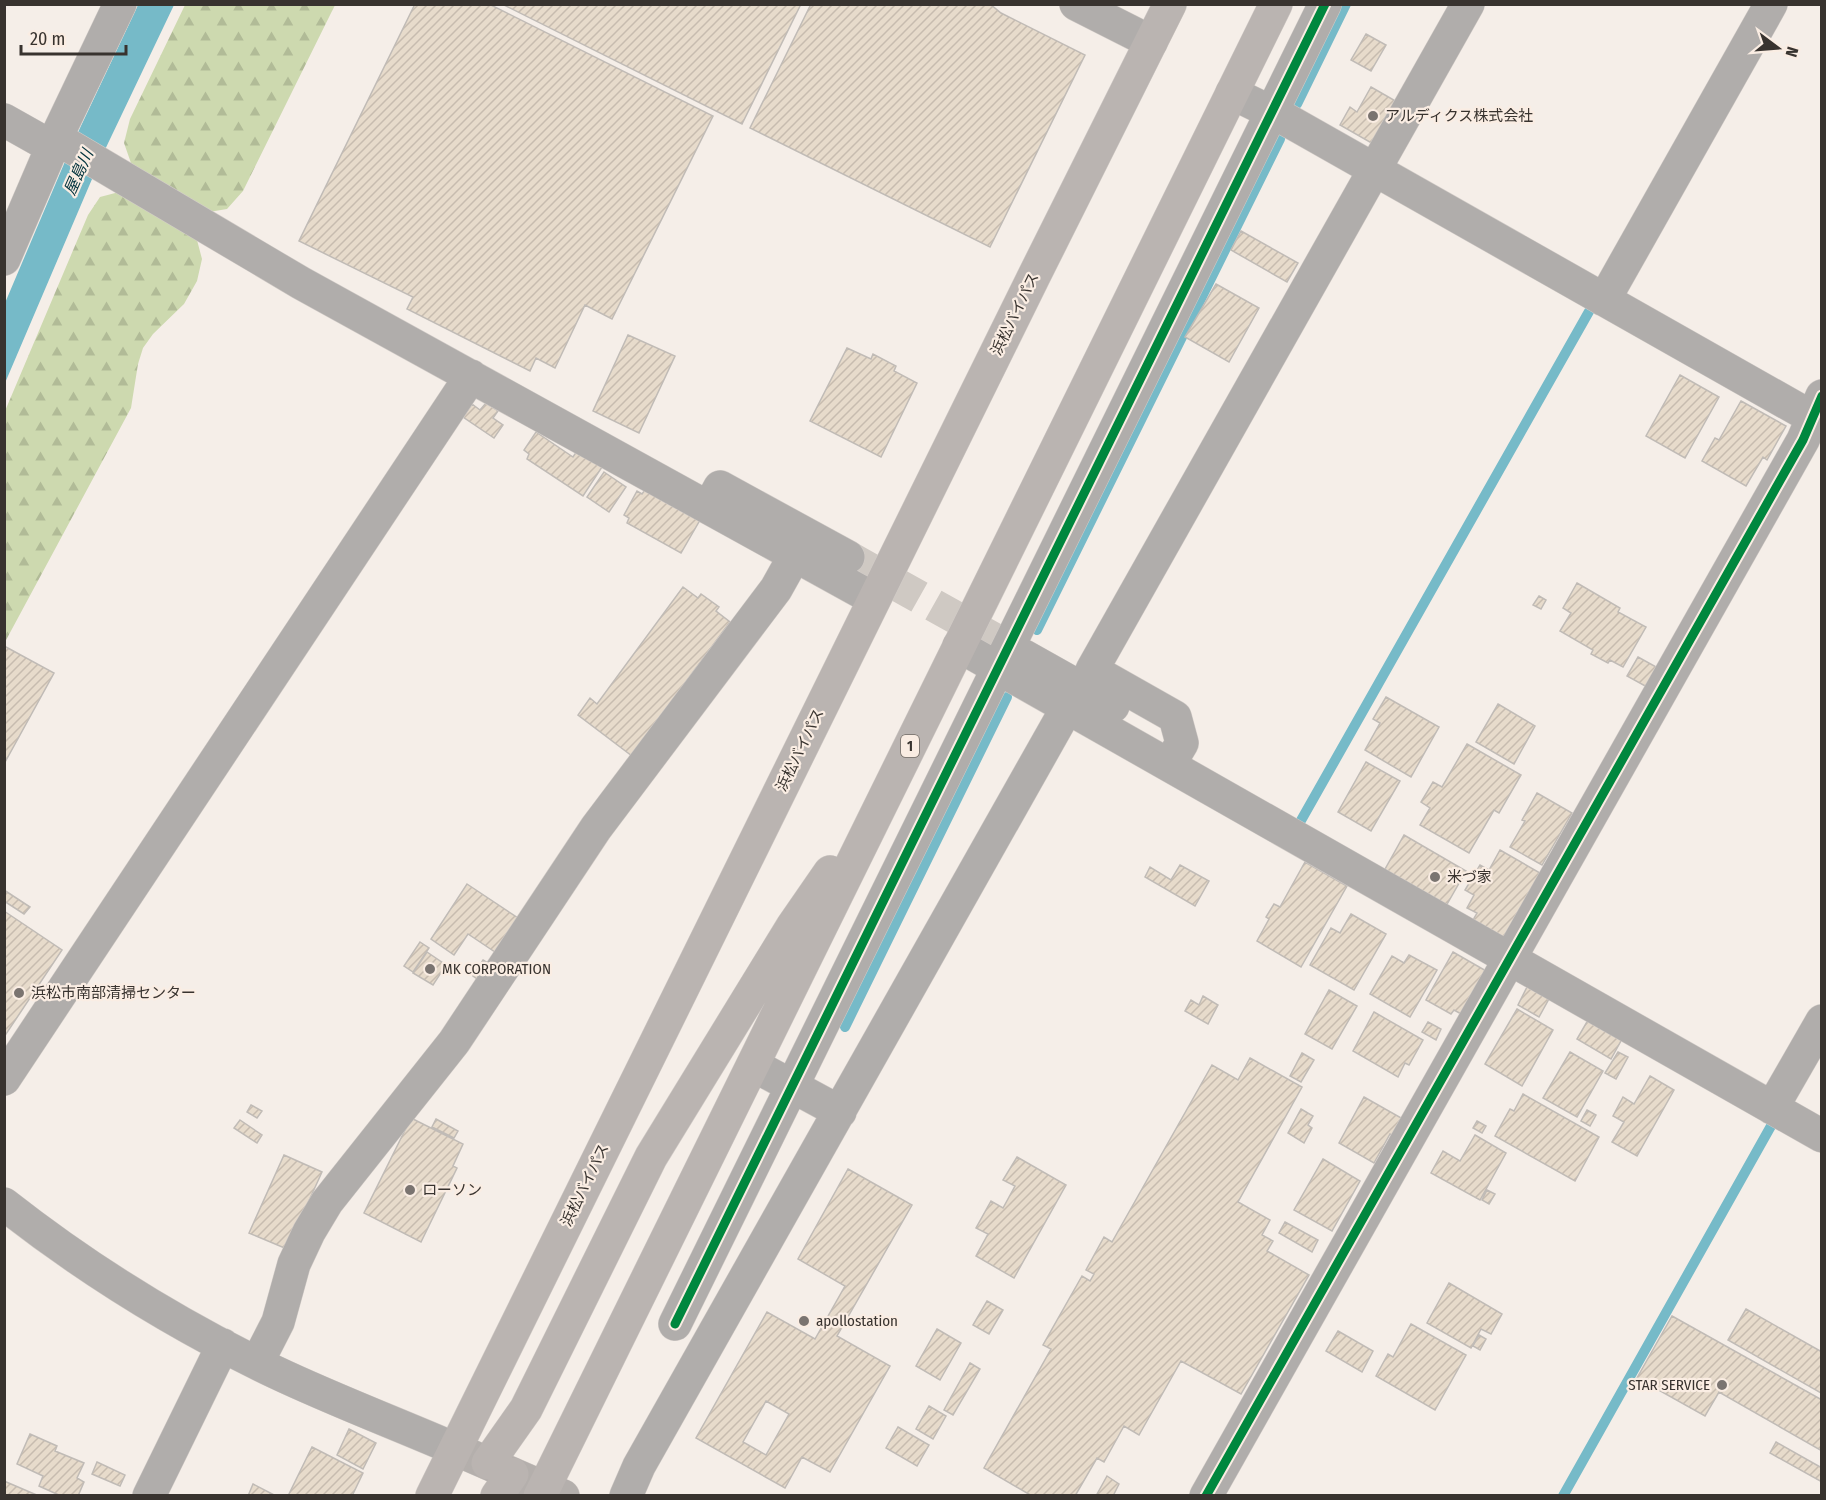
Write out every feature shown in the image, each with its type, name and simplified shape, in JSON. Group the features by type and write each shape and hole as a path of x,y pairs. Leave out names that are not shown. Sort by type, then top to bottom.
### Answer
{"highway":[{"name":"浜松バイパス","path":"432,1496 1170,4"},
{"name":"1","path":"549,1493 635,1304 1276,4"},
{"path":"499,1478 526,1409 651,1157 792,927 895,776"}],"main road":[{"path":"455,1449 499,1478 549,1493"}],"street":[{"path":"4,259 120,4"},
{"path":"1076,4 1151,42"},
{"path":"675,1324 793,1085 1011,662 1325,4"},
{"path":"1158,759 1182,743 1175,717 1092,670 1468,4"},
{"path":"1604,300 1771,4"},
{"path":"1206,1496 1818,412 1604,300 1272,112 1232,93"},
{"path":"4,120 56,142 108,168 301,282 874,599"},
{"path":"4,1079 471,376"},
{"path":"709,507 720,487 848,557"},
{"path":"257,1363 278,1322 294,1264 327,1202 454,1042 596,828 776,589 795,555"},
{"path":"959,646 1011,662 1159,732 1158,759"},
{"path":"1011,662 1068,708 1821,1136"},
{"path":"626,1496 639,1466 1068,708"},
{"path":"1772,1108 1821,1021"},
{"path":"753,1065 840,1112"},
{"path":"9,1218 152,1307 222,1345 257,1363 455,1449"},
{"path":"672,1230 750,1271"},
{"path":"635,1304 708,1343"},
{"path":"149,1496 222,1345"}],"green space":[{"path":"185,5 335,5 243,191 227,209 209,212 131,163 124,143 130,119"},
{"path":"119,192 197,240 202,259 197,281 184,304 153,334 143,348 131,408 5,642 5,411 88,215 100,197"}],"water":[{"name":"屋島川","path":"138,5 174,5 101,158 5,383 5,303 72,145"}],"building":[{"path":"415,4 489,4 713,116 612,319 585,305 555,368 536,358 530,371 407,309 413,297 299,241"},
{"path":"502,4 801,4 742,124"},
{"path":"811,4 990,4 1001,13 1085,55 990,247 750,128"},
{"path":"1366,34 1386,45 1371,71 1351,60"},
{"path":"1371,87 1399,103 1375,145 1340,125 1350,107 1357,112"},
{"path":"1241,231 1298,263 1287,282 1231,250"},
{"path":"1216,284 1259,308 1229,362 1185,337"},
{"path":"628,335 675,356 639,433 593,411"},
{"path":"847,348 871,359 873,354 896,366 894,371 917,383 881,457 810,421"},
{"path":"1680,375 1719,397 1685,458 1646,436"},
{"path":"1741,401 1786,426 1767,460 1763,457 1746,486 1702,461 1715,438 1719,440"},
{"path":"486,403 498,411 493,418 503,425 494,438 463,417 472,404 480,410"},
{"path":"536,432 573,457 577,451 602,467 583,496 527,459 529,454 524,450"},
{"path":"604,472 626,487 609,512 587,497"},
{"path":"645,490 700,520 681,553 627,523 629,518 624,515 637,491 642,494"},
{"path":"1577,583 1620,608 1618,612 1646,627 1623,667 1610,660 1608,663 1591,654 1593,650 1560,631 1571,613 1563,608"},
{"path":"683,587 698,598 701,594 719,607 716,611 730,622 640,744 636,759 578,715 590,698 597,704"},
{"path":"1539,596 1546,600 1541,609 1533,605"},
{"path":"6,647 54,673 4,764 4,649"},
{"path":"1638,657 1658,668 1647,687 1627,676"},
{"path":"1386,697 1439,727 1411,777 1365,750 1380,723 1373,719"},
{"path":"1498,704 1535,726 1514,764 1476,742"},
{"path":"1467,744 1521,775 1499,813 1494,810 1469,853 1420,825 1430,808 1421,802 1433,782 1442,787"},
{"path":"1366,762 1400,781 1371,831 1338,812"},
{"path":"1537,793 1572,813 1542,865 1510,847"},
{"path":"1404,835 1466,871 1446,906 1384,871"},
{"path":"1500,850 1540,873 1504,938 1473,920 1477,913 1467,908 1474,895 1465,890 1480,865 1489,870"},
{"path":"1305,862 1347,886 1301,967 1257,941 1269,919 1266,917 1274,904 1280,907"},
{"path":"1180,865 1209,881 1195,906 1145,877 1150,867 1171,880"},
{"path":"467,884 518,918 495,952 468,934 454,955 431,939"},
{"path":"4,890 30,907 24,914 4,901"},
{"name":"浜松市南部清掃センター","path":"4,911 62,950 4,1037"},
{"path":"1351,914 1386,934 1354,990 1310,965 1331,928 1340,933"},
{"path":"420,942 429,948 413,972 404,966"},
{"name":"MK CORPORATION","path":"427,952 446,965 433,985 413,973"},
{"path":"1453,952 1488,972 1463,1015 1454,1010 1451,1014 1426,1000"},
{"path":"1409,955 1437,970 1410,1017 1370,994 1392,956 1404,963"},
{"path":"483,960 491,965 480,981 473,976"},
{"path":"1528,985 1550,997 1539,1017 1518,1005"},
{"path":"1329,990 1357,1006 1332,1049 1305,1034"},
{"path":"1203,996 1218,1005 1208,1024 1185,1011 1191,1000 1199,1005"},
{"path":"1517,1009 1553,1030 1522,1086 1485,1064"},
{"path":"1374,1012 1423,1040 1409,1065 1405,1063 1398,1077 1353,1051"},
{"path":"1588,1020 1622,1039 1611,1059 1577,1039"},
{"path":"1428,1022 1441,1029 1436,1040 1422,1032"},
{"path":"1570,1052 1603,1071 1577,1117 1543,1098"},
{"path":"1618,1052 1628,1057 1616,1079 1605,1073"},
{"path":"1302,1053 1314,1060 1301,1082 1290,1076"},
{"path":"1250,1058 1302,1087 1238,1202 1270,1220 1262,1235 1273,1241 1267,1251 1309,1275 1241,1394 1181,1361 1139,1435 1124,1426 1104,1462 1097,1458 1075,1496 1032,1496 984,1468 1051,1349 1043,1345 1082,1276 1090,1281 1094,1274 1086,1270 1104,1237 1112,1242 1212,1065 1238,1080"},
{"path":"1650,1076 1674,1090 1637,1156 1612,1142 1624,1122 1613,1116 1623,1097 1634,1104"},
{"path":"1523,1094 1599,1137 1575,1181 1495,1136 1510,1109 1514,1111"},
{"path":"1364,1097 1403,1119 1394,1136 1390,1134 1374,1163 1339,1143"},
{"path":"251,1105 262,1111 257,1118 247,1112"},
{"path":"1301,1109 1313,1116 1308,1125 1312,1128 1304,1143 1288,1133"},
{"path":"1587,1110 1596,1115 1590,1126 1581,1121"},
{"name":"ローソン","path":"411,1118 463,1144 453,1166 457,1168 421,1242 364,1213"},
{"path":"436,1119 458,1131 454,1138 432,1127"},
{"path":"240,1120 262,1135 257,1143 234,1128"},
{"path":"1477,1121 1486,1126 1482,1133 1473,1128"},
{"path":"1475,1135 1506,1153 1480,1200 1431,1173 1443,1151 1460,1161"},
{"path":"284,1155 322,1172 287,1249 249,1233"},
{"path":"1017,1157 1066,1185 1014,1278 976,1256 988,1234 976,1228 991,1201 1003,1208 1015,1186 1003,1180"},
{"path":"1323,1159 1360,1181 1332,1231 1294,1210"},
{"path":"848,1169 912,1205 837,1336 890,1366 830,1472 802,1457 785,1488 696,1438 767,1312 815,1339 845,1286 798,1259","holes":["766,1401 789,1414 766,1455 743,1442"]},
{"path":"1487,1190 1495,1194 1489,1204 1482,1200"},
{"path":"1285,1222 1318,1240 1312,1252 1279,1233"},
{"path":"1449,1283 1502,1314 1491,1334 1481,1329 1471,1348 1427,1323"},
{"path":"987,1301 1003,1310 989,1334 973,1325"},
{"path":"1746,1309 1822,1352 1821,1393 1728,1340"},
{"name":"STAR SERVICE","path":"1672,1316 1822,1400 1822,1451 1719,1392 1705,1416 1637,1378"},
{"path":"1411,1324 1466,1355 1435,1410 1376,1376 1388,1354 1393,1357"},
{"path":"937,1329 961,1343 940,1380 916,1366"},
{"path":"1338,1331 1373,1351 1362,1372 1326,1351"},
{"path":"1479,1335 1486,1339 1480,1350 1473,1346"},
{"path":"970,1363 980,1369 953,1415 944,1410"},
{"path":"929,1406 946,1416 933,1439 916,1429"},
{"path":"898,1427 929,1445 917,1466 886,1448"},
{"path":"349,1429 376,1443 363,1469 337,1455"},
{"path":"30,1434 57,1446 55,1451 84,1463 77,1478 84,1482 78,1496 61,1496 39,1486 43,1476 17,1464"},
{"path":"1776,1442 1822,1468 1822,1482 1770,1453"},
{"path":"312,1447 363,1473 352,1496 288,1496"},
{"path":"97,1462 125,1475 120,1486 92,1474"},
{"path":"1107,1476 1119,1484 1113,1496 1096,1496"},
{"path":"4,1481 39,1496 4,1496"},
{"path":"253,1484 276,1496 248,1496"}],"waterway":[{"path":"1297,104 1346,4"},
{"path":"1037,630 1280,139"},
{"path":"1299,824 1591,308"},
{"path":"845,1027 1007,697"},
{"path":"1563,1496 1771,1126"}],"tunnel":[{"path":"848,557 1024,656"}],"cycle path":[{"path":"675,1324 1325,4"},
{"path":"1206,1496 1803,440 1822,396"}],"place":[{"name":"アルディクス株式会社","path":"1373,116"},
{"name":"米づ家","path":"1435,877"},
{"name":"MK CORPORATION","path":"430,969"},
{"name":"浜松市南部清掃センター","path":"19,993"},
{"name":"ローソン","path":"410,1190"},
{"name":"apollostation","path":"804,1321"},
{"name":"STAR SERVICE","path":"1722,1385"}]}
